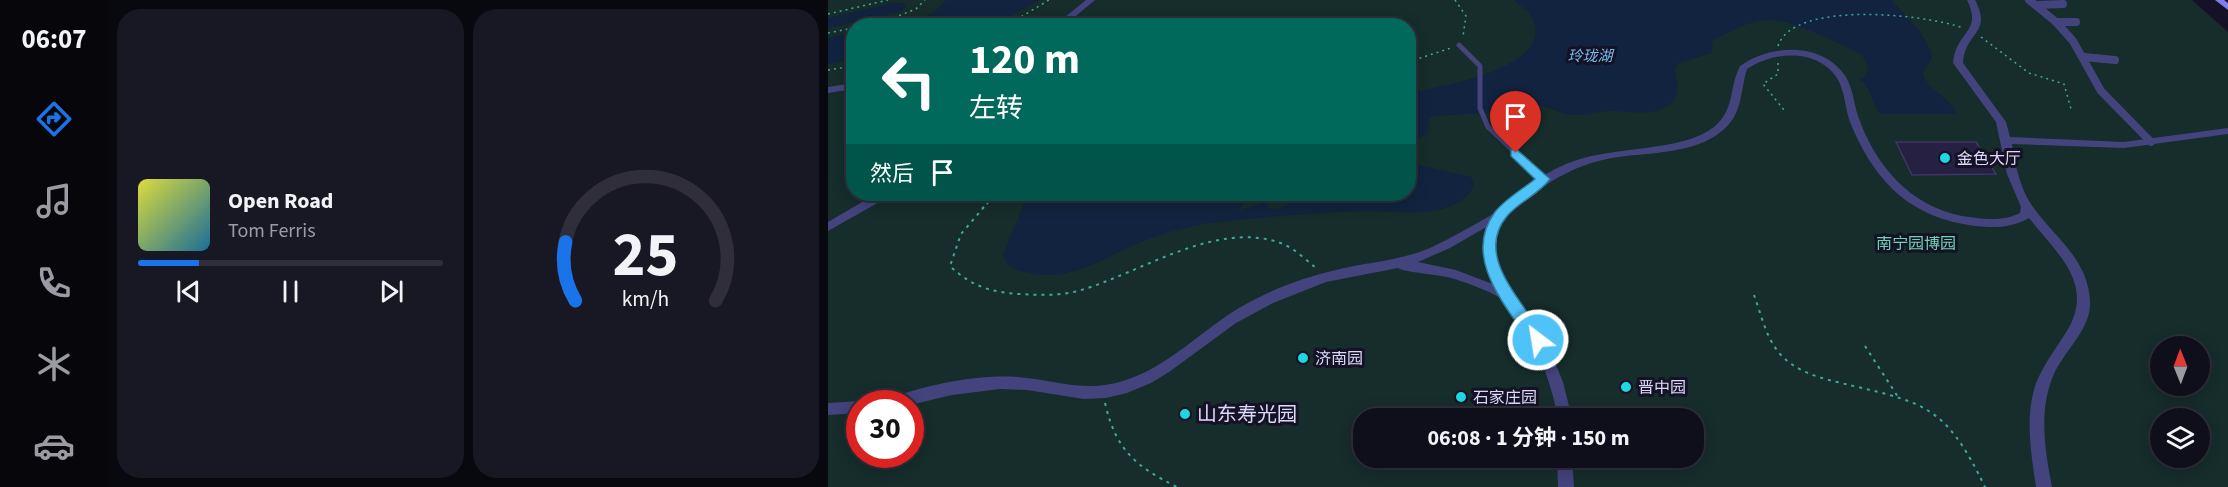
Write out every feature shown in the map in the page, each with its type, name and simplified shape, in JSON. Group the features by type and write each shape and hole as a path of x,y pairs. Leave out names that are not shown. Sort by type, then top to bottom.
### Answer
{"main road":[{"path":"2219,0 2228,7"}],"street":[{"path":"1068,18 1091,0"},
{"path":"1971,0 1979,16 1979,23 1962,43 1958,63 1973,87 1991,106 2001,122 2013,180 2027,207 2064,247 2079,276 2084,304 2067,346 2047,374 2040,404 2037,446 2044,487"},
{"path":"2029,0 2038,5 2056,22 2084,57 2093,78 2111,104 2151,142"},
{"path":"2038,5 2063,4"},
{"path":"2056,22 2076,22"},
{"path":"924,395 983,384 1013,383 1103,393 1145,379 1175,362 1249,309 1327,277 1413,259 1458,239 1501,214 1543,179 1568,166 1596,157 1673,147 1706,135 1722,126 1734,109 1740,96 1743,68 1760,56 1779,52 1811,57 1836,71 1844,84 1858,130 1871,155 1897,190 1919,207 1956,219 2002,222 2019,220 2026,215 2027,207"},
{"path":"2084,57 2115,60"},
{"path":"828,90 846,87"},
{"path":"2006,140 2109,145 2151,142 2228,131"},
{"path":"828,227 872,201"},
{"path":"1501,214 1490,239 1490,256 1496,279 1530,325 1554,371 1562,394 1564,408"},
{"path":"1386,266 1416,266 1446,272 1492,288 1510,299"},
{"path":"828,409 846,408"},
{"path":"1565,468 1566,487"}],"lane":[{"path":"1459,45 1480,66 1480,108 1488,127 1543,179"}],"path":[{"path":"828,14 888,0"},
{"path":"893,18 916,9 925,0"},
{"path":"1019,18 1049,0"},
{"path":"1416,59 1459,45 1468,23 1468,14 1455,0"},
{"path":"1926,15 1987,39 2029,73 2064,84 2071,109"},
{"path":"1784,110 1762,84 1779,74 1778,41 1792,23"},
{"path":"828,33 846,30"},
{"path":"828,70 846,67"},
{"path":"990,201 975,213 960,231 953,247 950,266 970,286 994,293 1041,296 1077,291 1187,248 1244,239 1281,244 1327,277"},
{"path":"1754,295 1770,339 1780,355 1808,374 1898,397 1933,411 1967,450 1985,487"},
{"path":"1865,346 1898,397"},
{"path":"1103,393 1111,425 1123,450 1141,470 1177,487"}],"green space":[{"name":"南宁园博园","path":"828,0 2192,0 2228,32 2228,487 828,487"}],"water":[{"path":"946,0 1039,0 1007,18 922,18 934,12"},
{"name":"玲珑湖","path":"1514,0 1891,0 1926,41 1932,57 1923,73 1925,79 1953,107 1956,114 1882,114 1875,106 1868,88 1860,80 1866,75 1868,65 1861,54 1790,23 1769,20 1754,22 1733,30 1713,40 1711,53 1679,63 1675,68 1676,95 1664,108 1646,112 1608,111 1572,115 1531,103 1518,102 1508,111 1502,112 1434,116 1429,119 1427,134 1416,140 1416,92 1468,80 1513,62 1529,49 1536,34 1531,16"},
{"path":"892,3 903,3 907,6 900,12 873,18 846,18 846,24 828,28 828,18"},
{"path":"846,34 846,60 828,64 828,38"},
{"path":"1416,163 1418,165 1471,177 1474,184 1467,195 1457,203 1427,212 1325,213 1194,226 1150,239 1088,266 1061,274 1046,275 1017,270 1007,263 1003,255 1027,201 1245,202 1238,211 1268,201 1268,208 1271,209 1277,209 1290,202 1416,201"}],"building":[{"name":"金色大厅","path":"1896,142 1976,142 1996,174 1912,175"}],"place":[{"name":"金色大厅","path":"1945,158"},
{"name":"济南园","path":"1303,358"},
{"name":"晋中园","path":"1626,387"},
{"name":"石家庄园","path":"1461,397"},
{"name":"山东寿光园","path":"1185,414"}],"route":[{"path":"1516,153 1543,179 1501,214 1490,239 1490,256 1496,279 1530,325 1538,340"}]}
